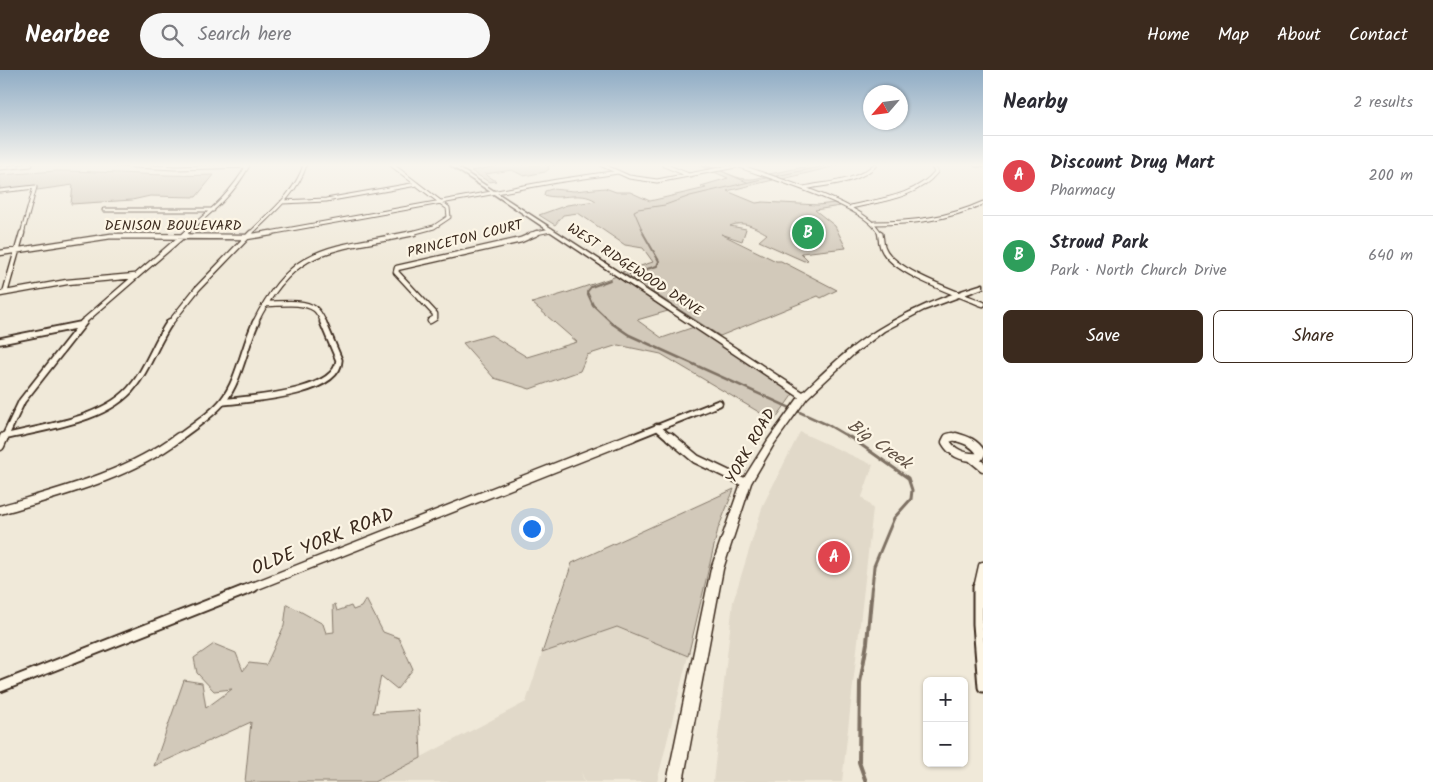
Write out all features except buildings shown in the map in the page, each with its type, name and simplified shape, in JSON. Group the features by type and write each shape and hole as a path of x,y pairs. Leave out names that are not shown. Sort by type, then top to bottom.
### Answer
{"main road":[{"name":"WEST RIDGEWOOD DRIVE","path":"503,198 804,396"},
{"name":"YORK ROAD","path":"675,782 717,569 746,483 793,409 804,396 851,352 882,330 922,309 983,286"}],"street":[{"path":"3,294 18,250 32,198"},
{"path":"0,446 22,400 80,326 226,198"},
{"path":"4,437 79,417 105,407 125,395 138,381 159,339 174,316 196,290 285,198"},
{"path":"282,202 336,198"},
{"path":"0,510 122,471 185,434 222,402 238,372 248,341 266,304 278,285 291,270 310,258 339,248 426,230 444,222 450,213 448,208 436,198"},
{"name":"DENISON BOULEVARD","path":"0,253 111,236 247,237 461,198"},
{"path":"828,198 851,207 874,223 880,232 883,249 897,264 927,281 983,304"},
{"path":"851,207 883,198"},
{"path":"874,223 925,222 983,203"},
{"path":"104,210 213,210"},
{"name":"PRINCETON COURT","path":"430,321 436,317 435,314 396,272 397,268 519,240 532,234 551,230"},
{"path":"3,294 72,280 135,276"},
{"path":"222,402 277,394 309,386 324,381 336,373 340,360 317,309 301,305 266,304"},
{"path":"0,341 80,326"},
{"name":"OLDE YORK ROAD","path":"0,687 719,403"},
{"path":"657,427 696,459 746,483"},
{"path":"972,458 979,457 981,453 978,448 963,439 948,438 946,442 948,447 954,452 972,458 983,467"},
{"path":"983,566 979,571 979,661 983,687"}],"shaded area":[{"path":"72,198 140,198 132,200 71,204"},
{"path":"590,198 644,198 650,201 662,198 744,198 756,203 818,205 834,203 840,206 815,210 835,226 846,248 801,253 808,260 804,261 759,241 767,234 749,225 735,224 730,226 746,229 742,241 721,234 776,261 781,261 837,290 821,298 818,296 720,336 622,272 653,262 643,248 625,245 578,213 563,215 555,225 539,215 567,205 596,201"},
{"path":"617,276 668,311 637,320 662,338 694,327 793,394 774,421 661,354 618,345 587,355 580,371 530,389 494,378 463,343 491,335 527,357 577,342 532,303"},
{"path":"800,432 873,465 862,497 873,509 842,782 713,782 733,602 763,505"},
{"path":"734,489 718,529 688,656 617,627 542,653 572,563"},
{"path":"366,599 383,632 399,638 413,669 397,689 381,676 373,713 419,710 421,758 374,782 245,782 251,722 154,766 184,680 202,683 206,708 232,689 214,691 197,673 194,658 214,644 236,653 243,671 249,663 266,665 284,626 287,604 323,624 326,633 334,632 333,605 335,604 337,611 351,606 353,610 361,607"},
{"path":"617,627 688,656 657,782 585,782 581,771 584,782 374,782 526,702 542,653"}],"waterway":[{"name":"Big Creek","path":"644,234 634,211 665,205 684,198"},
{"name":"Big Creek","path":"630,274 657,266 659,261 643,233"},
{"name":"Big Creek","path":"610,280 591,287 587,292 593,305 612,323"},
{"name":"Big Creek","path":"610,322 629,335 828,425 852,439"},
{"name":"Big Creek","path":"850,437 908,478 912,490 911,499 894,518 874,566 872,588"},
{"name":"Big Creek","path":"866,782 859,762 860,683 867,643 872,587"}],"place":[{"name":"Stroud Park","path":"808,233"},
{"name":"Discount Drug Mart","path":"834,557"}]}
